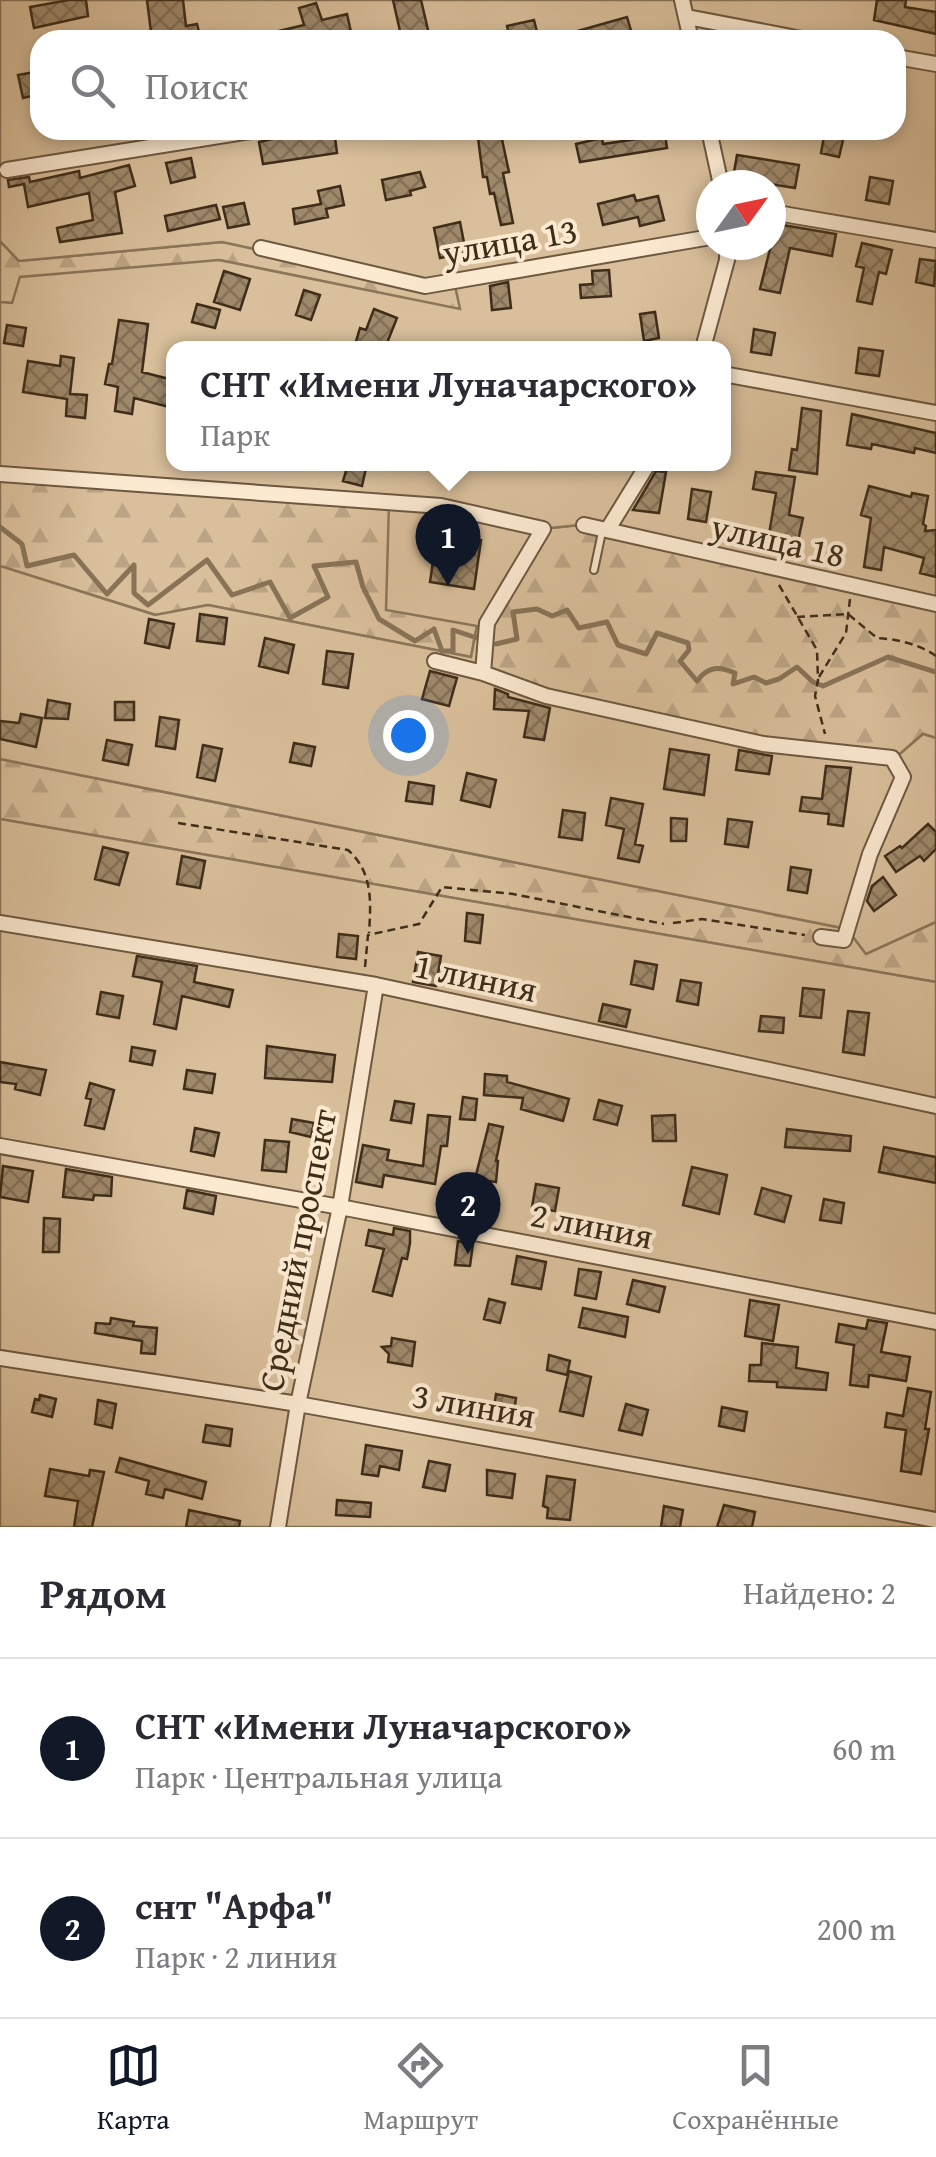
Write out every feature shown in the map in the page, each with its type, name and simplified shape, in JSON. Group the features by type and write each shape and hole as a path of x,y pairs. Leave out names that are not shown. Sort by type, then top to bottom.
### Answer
{"street":[{"path":"682,0 689,30"},
{"path":"687,17 755,30"},
{"path":"906,58 936,64"},
{"path":"7,170 194,140"},
{"path":"711,140 717,170"},
{"path":"786,215 936,240"},
{"name":"улица 13","path":"262,248 425,286 696,240"},
{"path":"705,341 727,260"},
{"path":"731,376 936,414"},
{"path":"605,529 643,471"},
{"path":"0,474 441,506 543,529 486,623 484,673"},
{"name":"улица 18","path":"584,525 936,604"},
{"path":"435,661 484,673 546,696 763,744 892,758 903,777 870,854 844,940 821,938"},
{"name":"1 линия","path":"0,923 369,984 936,1106"},
{"name":"Средний проспект","path":"278,1527 298,1404 340,1207 369,984"},
{"name":"2 линия","path":"0,1146 936,1322"},
{"name":"3 линия","path":"0,1358 298,1404 936,1520"}],"lane":[{"path":"594,570 605,529"}],"path":[{"path":"776,570 781,592 817,650 814,696 821,724 835,752"},
{"path":"817,682 850,623 853,587"},
{"path":"796,617 848,614 876,638 892,637 936,656"},
{"path":"178,823 348,850 364,863 371,901 369,984"},
{"path":"368,935 419,924 442,887 513,894 664,924"},
{"path":"672,923 702,919 821,938"}],"green space":[{"path":"0,0 936,0 936,604 579,525 541,529 487,623 484,668 546,696 763,744 893,760 923,734 936,738 936,922 866,954 847,929 0,759 0,566 155,615 208,605 471,657 477,626 386,610 389,503 0,474 0,302 12,303 20,277 219,260 460,309 454,281 425,286 222,242 19,261 0,241"},
{"path":"0,241 19,261 222,242 454,281 461,310 219,260 12,303 0,302"},
{"path":"0,474 390,502 477,626 471,657 208,605 156,615 0,566"},
{"path":"579,525 936,604 936,738 923,734 893,760 763,744 546,696 484,669 487,623 541,529"},
{"path":"0,759 847,929 866,954 936,922 936,982 0,819"},
{"path":"0,819 936,982 936,1527 0,1527"}],"building":[{"path":"86,0 88,16 34,28 30,7"},
{"path":"147,0 183,0 186,26 197,24 198,30 151,30"},
{"path":"393,0 421,0 428,30 400,30"},
{"path":"877,0 906,0 905,7 936,12 936,34 874,20"},
{"path":"316,3 322,20 347,14 351,30 283,30 304,25 299,8"},
{"path":"627,17 631,30 581,30"},
{"path":"534,20 536,30 508,30 507,26"},
{"path":"30,73 30,96 23,98 18,75"},
{"path":"335,140 337,153 263,164 259,142"},
{"path":"478,140 502,140 509,172 503,173 513,223 501,225 494,193 490,194 487,177 483,177"},
{"path":"602,140 603,144 666,140 667,148 580,162 576,144"},
{"path":"823,140 843,140 839,157 821,153"},
{"path":"737,155 799,165 795,188 786,187 786,170 734,170"},
{"path":"191,158 195,177 171,183 166,163"},
{"path":"129,165 135,186 115,192 122,233 60,242 57,228 93,220 89,193 28,207 24,184 9,187 8,180 29,177 30,182 79,171 80,178"},
{"path":"420,172 425,187 410,191 411,195 386,200 382,180"},
{"path":"870,177 893,181 889,204 866,200"},
{"path":"340,186 344,205 326,209 328,217 295,224 293,209 321,204 318,191"},
{"path":"634,195 636,201 658,196 664,220 640,226 638,217 603,225 598,204"},
{"path":"244,203 249,224 228,228 223,207"},
{"path":"216,205 220,219 168,231 165,216"},
{"path":"460,222 466,253 440,258 434,228"},
{"path":"786,226 836,234 832,256 790,248 780,293 760,289 767,260 786,260"},
{"path":"862,243 892,250 886,274 879,272 872,304 857,301 864,268 856,266"},
{"path":"920,259 936,261 934,286 916,282"},
{"path":"609,270 611,296 581,298 580,285 593,284 592,271"},
{"path":"224,271 250,279 240,310 214,302"},
{"path":"508,282 511,308 492,310 490,286"},
{"path":"304,290 320,295 311,320 296,315"},
{"path":"197,304 220,310 215,328 192,322"},
{"path":"374,309 397,318 388,341 356,341 360,328 366,330"},
{"path":"655,312 659,338 644,341 640,314"},
{"path":"119,320 148,324 142,372 166,378 166,406 134,398 132,414 115,411 118,387 105,384"},
{"path":"7,325 26,328 23,346 4,343"},
{"path":"754,329 775,333 771,355 751,352"},
{"path":"859,348 883,351 879,376 856,373"},
{"path":"61,356 74,358 70,394 87,395 85,418 66,416 67,399 23,392 28,361 60,366"},
{"path":"802,408 821,411 817,474 789,470 792,449 797,450"},
{"path":"852,414 936,433 936,453 915,448 914,453 872,444 871,449 847,445"},
{"path":"346,471 365,471 362,486 343,481"},
{"path":"656,471 666,472 659,513 633,510"},
{"path":"756,472 795,477 789,515 803,518 798,541 782,538 780,548 767,546 776,493 753,489"},
{"path":"869,486 911,497 912,493 928,496 923,524 925,531 936,530 936,577 920,573 924,558 884,547 881,570 864,567 871,518 861,515"},
{"path":"692,489 711,492 706,522 688,519"},
{"path":"437,534 481,540 474,589 430,582"},
{"path":"200,614 227,618 224,644 197,641"},
{"path":"149,619 174,624 169,648 145,643"},
{"path":"265,638 294,645 288,673 259,666"},
{"path":"327,651 353,654 348,688 323,684"},
{"path":"430,671 457,678 449,706 422,699"},
{"path":"495,689 508,697 550,708 544,740 524,737 529,711 494,709"},
{"path":"48,700 70,704 68,719 45,718"},
{"path":"115,702 134,702 134,720 115,720"},
{"path":"21,714 42,718 36,747 0,739 0,721 19,723"},
{"path":"160,717 179,720 175,749 156,746"},
{"path":"107,740 132,745 128,765 103,760"},
{"path":"294,743 315,747 311,766 290,762"},
{"path":"203,745 222,749 215,781 197,777"},
{"path":"670,749 709,755 704,795 664,789"},
{"path":"739,750 772,756 769,774 736,770"},
{"path":"826,766 851,768 843,826 828,824 829,814 800,811 802,797 822,799"},
{"path":"467,773 496,780 490,807 461,800"},
{"path":"409,782 434,786 432,804 406,801"},
{"path":"611,798 643,804 635,844 643,846 639,862 618,858 624,829 606,825"},
{"path":"563,810 585,813 582,840 559,837"},
{"path":"671,818 687,819 686,841 671,841"},
{"path":"728,819 752,822 748,847 725,844"},
{"path":"928,824 936,832 936,849 924,861 920,856 896,872 885,856 902,848"},
{"path":"103,847 128,853 119,885 95,879"},
{"path":"182,856 205,861 200,888 177,884"},
{"path":"791,867 811,870 807,893 788,890"},
{"path":"883,877 896,895 874,911 867,901 872,886"},
{"path":"467,913 483,915 480,943 465,941"},
{"path":"339,934 358,936 356,959 337,957"},
{"path":"418,952 441,956 436,986 413,982"},
{"path":"137,956 197,966 194,982 233,990 229,1007 182,996 176,1029 154,1024 162,982 133,976"},
{"path":"635,961 657,965 653,989 631,984"},
{"path":"681,980 701,983 698,1005 677,1001"},
{"path":"803,988 824,990 821,1018 800,1016"},
{"path":"101,992 123,996 119,1018 97,1014"},
{"path":"603,1004 630,1010 626,1027 599,1021"},
{"path":"848,1011 869,1013 864,1055 843,1052"},
{"path":"761,1016 784,1018 783,1033 759,1031"},
{"path":"267,1046 335,1055 332,1082 265,1078"},
{"path":"132,1047 155,1051 152,1065 130,1061"},
{"path":"0,1062 46,1070 40,1095 15,1089 16,1084 0,1082"},
{"path":"187,1070 215,1074 212,1093 184,1089"},
{"path":"485,1074 507,1076 507,1082 569,1099 563,1121 521,1109 523,1098 484,1095"},
{"path":"90,1083 114,1090 104,1129 85,1125"},
{"path":"463,1097 477,1099 475,1120 460,1119"},
{"path":"599,1100 622,1106 617,1125 594,1119"},
{"path":"395,1101 414,1104 411,1123 391,1120"},
{"path":"428,1115 450,1117 447,1146 441,1146 435,1184 384,1175 382,1187 356,1182 363,1145 389,1150 387,1160 423,1166"},
{"path":"675,1115 676,1141 653,1141 652,1116"},
{"path":"292,1119 314,1123 311,1137 290,1132"},
{"path":"489,1124 503,1127 496,1182 475,1179"},
{"path":"195,1128 219,1133 214,1156 191,1151"},
{"path":"787,1129 851,1136 850,1151 785,1147"},
{"path":"265,1140 289,1142 286,1172 262,1170"},
{"path":"884,1147 936,1157 936,1183 879,1172"},
{"path":"3,1166 33,1171 28,1202 0,1197"},
{"path":"692,1167 727,1175 719,1214 683,1205"},
{"path":"66,1169 112,1177 111,1196 94,1195 93,1200 63,1197"},
{"path":"536,1184 559,1188 555,1211 532,1207"},
{"path":"762,1188 791,1196 784,1222 755,1214"},
{"path":"187,1190 216,1196 213,1214 184,1208"},
{"path":"824,1199 844,1203 841,1223 820,1220"},
{"path":"44,1218 60,1219 59,1252 43,1252"},
{"path":"394,1228 410,1231 410,1243 392,1296 373,1291 384,1249 366,1245 369,1230 393,1235"},
{"path":"458,1241 473,1244 470,1266 455,1265"},
{"path":"517,1256 546,1262 541,1289 512,1284"},
{"path":"579,1269 601,1272 596,1299 575,1295"},
{"path":"633,1280 665,1287 659,1312 627,1304"},
{"path":"489,1299 505,1303 500,1323 484,1319"},
{"path":"750,1300 779,1305 773,1341 745,1336"},
{"path":"583,1308 628,1317 625,1337 579,1327"},
{"path":"111,1318 134,1322 133,1326 157,1328 155,1354 141,1353 142,1341 95,1333 96,1323 110,1324"},
{"path":"868,1320 887,1323 881,1352 910,1357 906,1381 869,1375 868,1387 850,1385 854,1345 836,1342 839,1324 866,1329"},
{"path":"392,1338 415,1342 412,1366 388,1362 389,1354 382,1347 391,1346"},
{"path":"762,1343 798,1347 796,1368 828,1373 826,1390 749,1381 750,1365 761,1365"},
{"path":"549,1355 570,1361 567,1375 547,1370"},
{"path":"569,1371 591,1377 583,1416 560,1411"},
{"path":"908,1388 931,1392 921,1474 901,1471 906,1430 885,1427 887,1413 903,1416"},
{"path":"496,1394 516,1398 512,1425 492,1421"},
{"path":"40,1395 56,1399 52,1417 32,1412"},
{"path":"98,1400 116,1404 112,1428 95,1424"},
{"path":"626,1404 648,1410 642,1435 619,1430"},
{"path":"722,1407 747,1412 744,1431 719,1426"},
{"path":"206,1425 232,1429 230,1446 203,1442"},
{"path":"366,1445 402,1451 399,1470 380,1466 378,1476 362,1474"},
{"path":"120,1458 206,1482 202,1499 165,1489 163,1498 146,1494 149,1481 116,1472"},
{"path":"429,1461 450,1465 445,1491 423,1487"},
{"path":"50,1469 89,1476 90,1470 104,1472 92,1527 74,1527 78,1501 45,1496"},
{"path":"487,1470 515,1474 512,1498 487,1495"},
{"path":"547,1476 575,1480 570,1520 547,1518 548,1508 543,1506"},
{"path":"337,1500 371,1503 370,1517 336,1515"},
{"path":"724,1505 755,1512 752,1527 717,1527"},
{"path":"664,1506 683,1510 680,1527 661,1527"},
{"path":"189,1510 240,1521 239,1527 186,1527"}],"waterway":[{"path":"0,527 22,544 27,566 74,555 107,594 134,565 134,593 148,605 207,560 232,595 270,582 290,618 328,597 314,566 356,562 379,619 415,641 434,629 442,651 453,651 453,630 480,639"},
{"path":"496,644 517,639 513,612 537,609 552,616 567,610 579,628 607,622 618,645 646,654 657,633 688,643 689,650 680,661 697,681 705,672 719,668 735,673 733,684 754,677 766,683 797,667 823,686 888,657 936,672"}],"place":[{"name":"СНТ «Имени Луначарского»","path":"448,586"},
{"name":"снт \"Арфа\"","path":"468,1254"}]}
